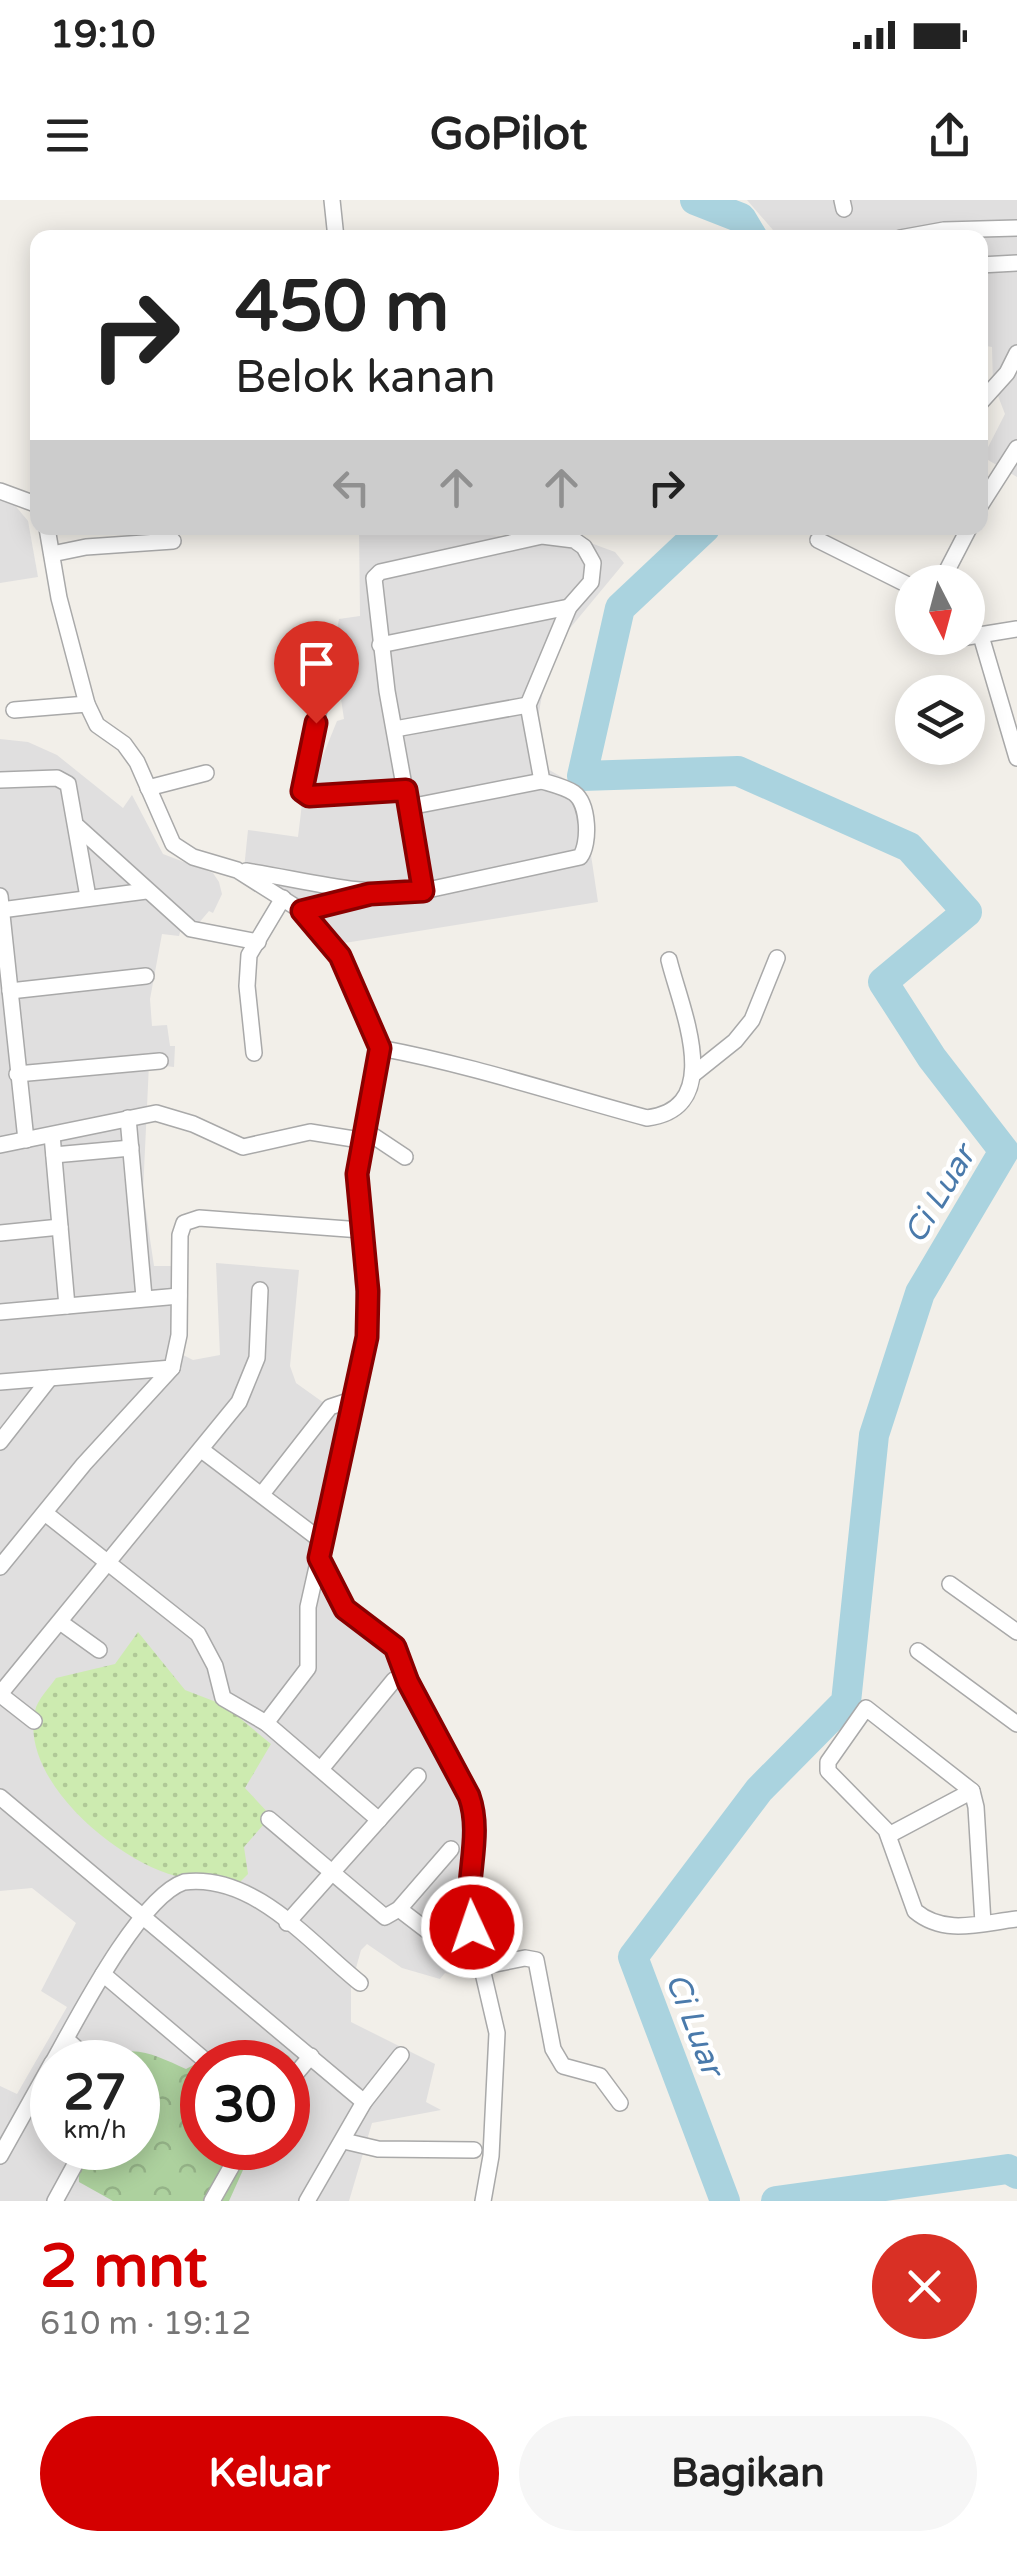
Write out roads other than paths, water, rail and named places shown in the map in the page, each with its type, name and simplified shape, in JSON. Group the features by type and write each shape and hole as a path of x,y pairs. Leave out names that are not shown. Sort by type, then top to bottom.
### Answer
{"street":[{"path":"332,200 335,230"},
{"path":"944,230 1017,228"},
{"path":"988,265 1017,263"},
{"path":"988,394 1017,353"},
{"path":"988,493 1017,448"},
{"path":"0,491 30,502"},
{"path":"48,535 87,704 97,725 124,744 173,844 193,857 237,870 370,894"},
{"path":"950,565 964,535"},
{"path":"423,891 380,644 373,582 380,572 542,536 574,540 593,563 592,582 569,607 528,704 542,781"},
{"path":"818,540 895,578"},
{"path":"52,554 86,547 173,542"},
{"path":"380,644 569,607"},
{"path":"985,635 1017,628"},
{"path":"985,650 1017,758"},
{"path":"323,690 302,788 304,794 406,790"},
{"path":"14,710 87,704"},
{"path":"395,728 528,704"},
{"path":"148,788 206,773"},
{"path":"0,780 63,780 72,790 88,897"},
{"path":"302,911 370,894 423,891 580,858 587,842 580,800 572,792 542,781 410,808"},
{"path":"78,827 191,930 258,942"},
{"path":"237,870 302,911 340,956 380,1048 357,1174 369,1317 357,1398 308,1607 308,1668 266,1723"},
{"path":"26,1140 1,903 146,890"},
{"path":"254,1053 247,968 283,898"},
{"path":"380,1048 476,1067 648,1118 668,1111 696,1073 735,1041 752,1020 777,958"},
{"path":"669,960 694,1050 696,1073"},
{"path":"10,991 146,976"},
{"path":"17,1074 160,1061"},
{"path":"0,1145 128,1118 170,1115 243,1147 310,1132 362,1135 404,1157"},
{"path":"128,1118 144,1297"},
{"path":"52,1135 67,1306"},
{"path":"54,1156 131,1148"},
{"path":"0,1566 172,1368 180,1335 181,1228 194,1218 362,1230"},
{"path":"0,1233 60,1227"},
{"path":"34,1721 1,1695 203,1451 252,1376 260,1290"},
{"path":"0,1312 179,1296"},
{"path":"0,1382 172,1368"},
{"path":"0,1442 50,1378"},
{"path":"262,1494 330,1407 357,1398"},
{"path":"203,1451 262,1494 321,1550 345,1609 395,1647 408,1682 476,1814 467,1904 485,1966 496,2032 491,2156 483,2201"},
{"path":"45,1513 198,1634 215,1666 223,1698 266,1723 379,1820"},
{"path":"950,1584 1017,1632"},
{"path":"60,1622 99,1650"},
{"path":"918,1651 1017,1724"},
{"path":"321,1769 394,1680"},
{"path":"983,1923 972,1791 866,1708 827,1766 830,1774 889,1835 902,1882 915,1910 928,1922 944,1927 983,1923 1017,1918"},
{"path":"287,1923 418,1776"},
{"path":"889,1835 972,1791"},
{"path":"0,1797 364,2102"},
{"path":"269,1819 382,1916 391,1917 451,1850"},
{"path":"66,2039 145,1915 176,1885 205,1882 245,1891 360,1983"},
{"path":"399,1909 446,1946 477,1949"},
{"path":"485,1966 525,1958 536,1960 553,2049 562,2066 600,2076 620,2103"},
{"path":"104,1974 182,2040"},
{"path":"307,2201 364,2102 401,2055"},
{"path":"0,2156 30,2103"},
{"path":"344,2141 398,2150 474,2150"},
{"path":"55,2201 72,2170"},
{"path":"212,2201 230,2170"}],"waterway":[{"name":"Ci Luar","path":"695,200 741,218 748,230"},
{"name":"Ci Luar","path":"698,535 620,608 582,776 738,771 909,847 967,912 883,982 932,1058 1004,1151 920,1293 874,1435 846,1702 759,1790 633,1957 725,2201"},
{"name":"Ci Luar","path":"776,2201 1008,2169 1017,2174"}]}
